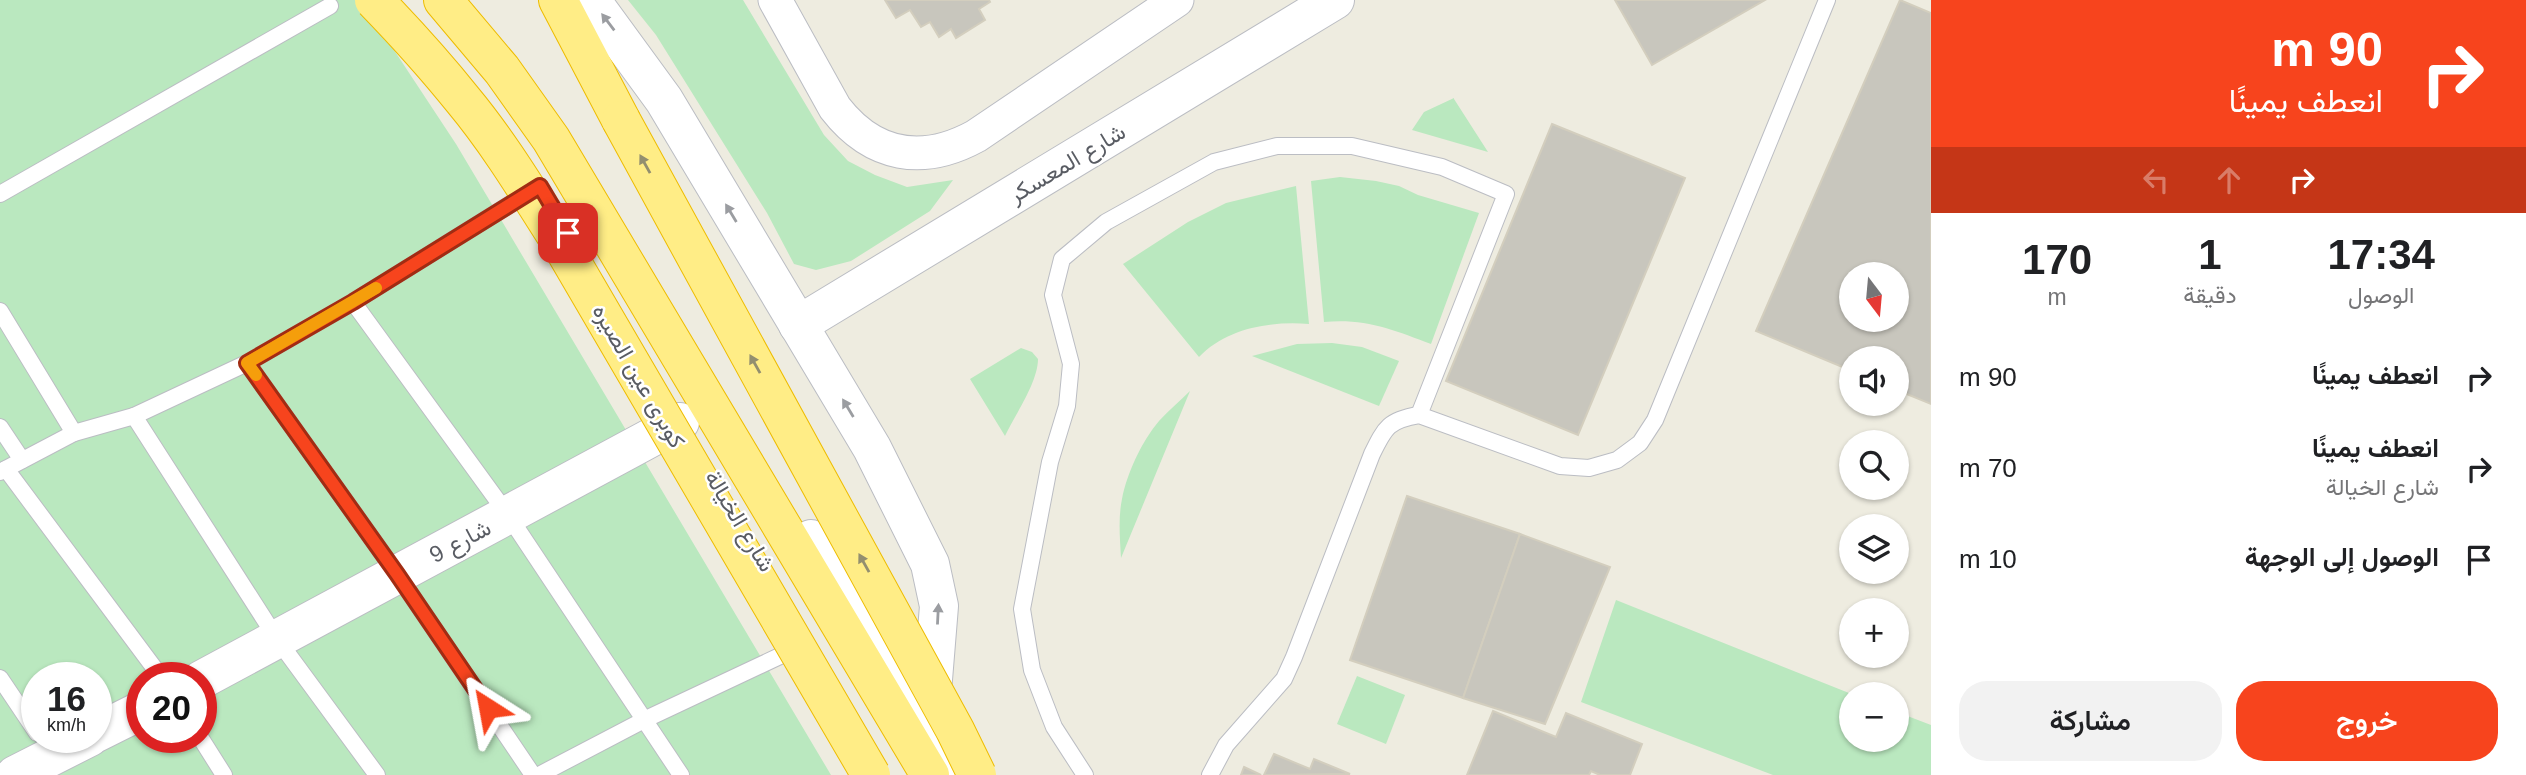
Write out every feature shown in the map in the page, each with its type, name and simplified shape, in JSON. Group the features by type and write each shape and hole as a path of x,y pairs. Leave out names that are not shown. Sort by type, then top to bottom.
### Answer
{"highway":[{"name":"كوبرى عين الصيره","path":"374,0 465,101 528,191 801,650 872,775"},
{"name":"كوبرى عين الصيره","path":"443,0 502,70 558,150 930,775"},
{"path":"558,0 977,775"}],"street":[{"name":"شارع الخيالة","path":"392,0 491,115 540,186 812,640 885,775"},
{"path":"458,0 529,86 571,150 929,731 952,775"},
{"path":"591,0 664,100 872,448 929,564 939,606 929,731"},
{"path":"775,0 835,108 846,121 858,133 888,149 923,154 960,145 976,136 1177,0"},
{"name":"شارع المعسكر","path":"798,325 1335,0"},
{"name":"شارع 9","path":"217,671 680,422"},
{"path":"15,775 34,753"}],"lane":[{"path":"1210,775 1226,745 1284,679 1383,430 1398,419 1419,415 1560,466 1589,468 1617,460 1640,443 1655,420 1827,0"},
{"path":"0,194 330,6"},
{"path":"1085,775 1054,726 1032,670 1021,609 1050,462 1067,406 1071,364 1054,295 1062,259 1107,222 1214,162 1277,146 1352,146 1442,167 1506,194 1419,415"},
{"path":"149,662 3,471 74,433 134,416 247,363 353,302 540,186"},
{"path":"353,302 508,515 681,775"},
{"path":"0,311 74,433"},
{"path":"247,363 397,574 533,775"},
{"path":"134,416 277,639 377,775"},
{"path":"0,427 22,460"},
{"path":"539,775 646,719 812,640"},
{"path":"0,678 21,709"},
{"path":"210,753 224,775"}],"green space":[{"path":"0,0 361,0 456,144 831,775 0,775"},
{"path":"628,0 743,0 824,135 848,161 907,187 953,180 930,211 851,261 816,270 794,264 767,213 656,35"},
{"path":"1454,98 1488,152 1412,130 1424,112"},
{"path":"1340,177 1399,186 1418,195 1479,213 1431,344 1366,324 1324,322 1311,181"},
{"path":"1296,186 1309,324 1250,328 1223,339 1199,357 1123,264 1188,222 1226,203"},
{"path":"1332,343 1362,347 1399,361 1379,406 1252,356 1297,344"},
{"path":"1021,348 1032,352 1038,359 1037,368 1030,388 1005,436 970,379"},
{"path":"1190,391 1121,558 1121,506 1131,468 1153,429"},
{"path":"1616,600 1839,689 1839,752 1909,752 1909,717 1931,725 1931,775 1773,775 1581,702"},
{"path":"1357,676 1405,695 1386,744 1337,724"}],"building":[{"path":"885,0 990,2 979,9 985,20 956,38 951,29 939,37 930,22 921,27 910,10 896,18"},
{"path":"1615,0 1765,0 1652,65"},
{"path":"1900,0 1931,13 1931,404 1909,395 1909,346 1839,346 1839,366 1756,331"},
{"path":"1552,124 1685,178 1578,435 1446,381"},
{"path":"1407,496 1520,534 1463,698 1350,660"},
{"path":"1520,534 1610,567 1545,724 1463,698"},
{"path":"1493,711 1556,737 1566,713 1642,744 1630,775 1600,775 1591,771 1589,775 1467,775"},
{"path":"1274,754 1310,769 1314,759 1350,774 1264,775"},
{"path":"1244,767 1261,775 1241,775"}],"slow traffic":[{"path":"256,375 247,363 376,288"}],"route":[{"path":"488,708 397,574 247,363 353,302 540,186 568,233"}]}
